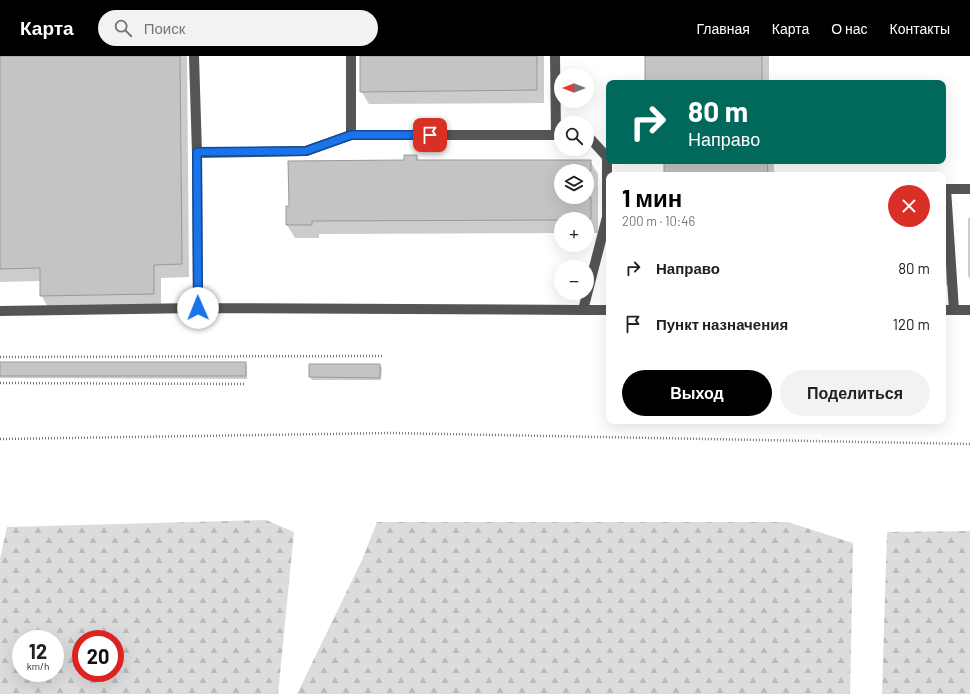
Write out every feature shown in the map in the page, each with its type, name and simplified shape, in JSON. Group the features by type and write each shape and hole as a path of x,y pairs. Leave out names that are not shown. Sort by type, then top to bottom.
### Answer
{"lane":[{"path":"194,56 197,152 198,308"},
{"path":"351,56 351,135"},
{"path":"555,56 558,116"},
{"path":"197,152 306,151 351,135 554,135"},
{"path":"594,143 606,156"},
{"path":"954,310 946,189 970,189"},
{"path":"583,310 606,221"},
{"path":"0,311 198,308 606,310"},
{"path":"946,310 970,310"}],"path":[{"path":"0,357 383,356"},
{"path":"0,383 246,384"},
{"path":"0,439 391,433 970,444"}],"green space":[{"path":"266,520 294,532 278,694 0,694 0,559 7,527"},
{"path":"377,522 788,522 853,543 850,694 297,694 362,560"},
{"path":"970,531 970,694 882,694 887,532"}],"building":[{"path":"0,56 180,56 182,264 154,265 154,294 40,296 40,268 0,269"},
{"path":"360,56 537,56 537,90 360,92"},
{"path":"645,56 762,56 762,80 645,80"},
{"path":"404,155 417,155 417,160 591,160 591,164 554,164 554,204 591,204 591,212 554,212 554,220 312,221 312,225 286,225 286,206 289,206 288,161 404,160"},
{"path":"664,164 767,164 768,172 664,172"},
{"path":"0,362 246,362 246,376 0,376"},
{"path":"309,364 380,364 380,378 309,377"}],"route":[{"path":"198,308 197,152 306,151 351,135 430,135"}]}
